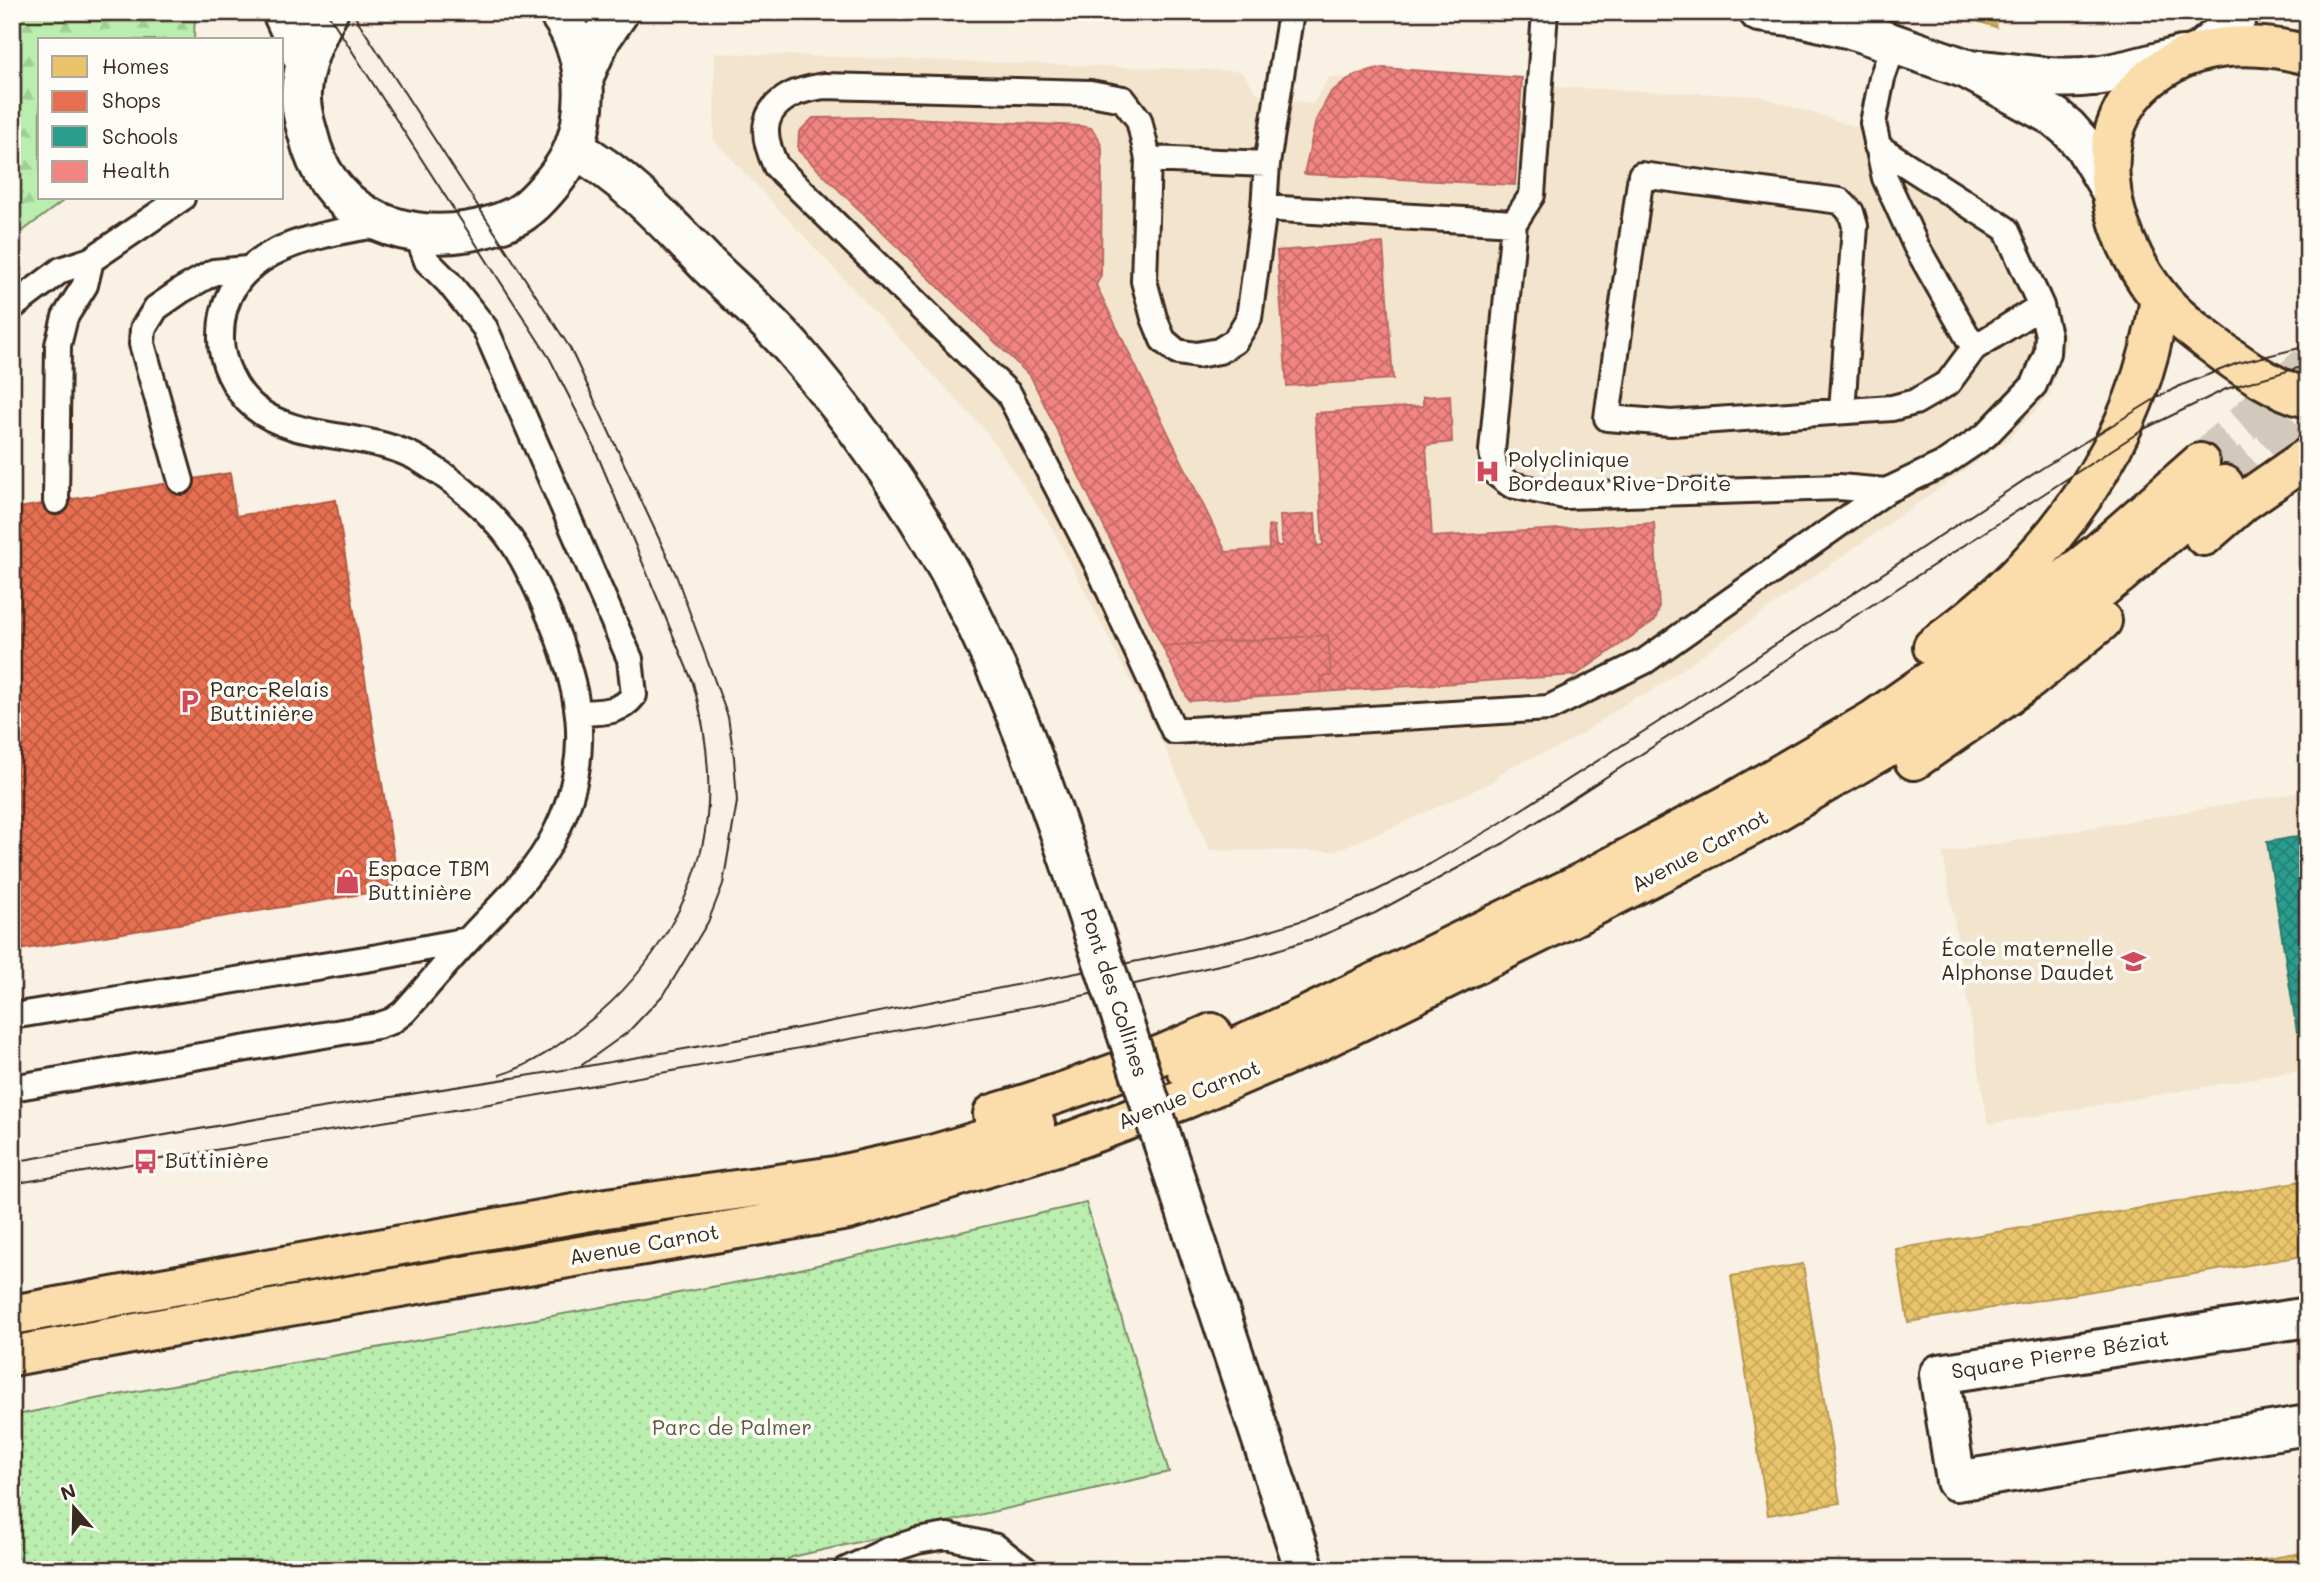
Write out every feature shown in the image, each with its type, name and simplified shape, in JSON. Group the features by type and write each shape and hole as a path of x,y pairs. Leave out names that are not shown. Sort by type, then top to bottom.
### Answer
{"main road":[{"path":"2308,55 2247,46 2192,53 2154,74 2127,100 2114,124 2109,149 2111,191 2121,228 2140,268 2160,298 2200,335 2238,363 2260,377 2308,398"},
{"path":"607,1208 818,1160 926,1132 1050,1097 1171,1052 1576,857 1859,701 1975,617 2021,573 2062,526 2092,485 2128,415 2155,337 2160,298"},
{"path":"848,1210 946,1196 1069,1161 1193,1117 1324,1062 1599,933 1766,849 1907,765 2029,680 2243,502 2308,457"},
{"name":"Avenue Carnot","path":"12,1315 607,1208 835,1176 934,1153 1056,1118 1178,1074 1306,1016 1585,881 1731,803 1872,721 1994,636 2099,552 2212,474 2119,575 2011,659 1892,744 1751,826 1315,1043 1185,1099 1066,1143 848,1210 12,1356"}],"street":[{"path":"282,12 296,91 313,156 329,183 354,208 400,229 444,235 490,227 519,215 542,195 575,149 584,101 584,76 571,30 558,12"},
{"path":"296,91 328,12"},
{"path":"584,76 601,38 619,12"},
{"path":"1759,12 1805,18 1851,29 1967,69 2055,117 2068,128 2084,146 2111,191"},
{"path":"1967,69 2073,78 2117,73 2192,53 2234,22 2239,12"},
{"name":"Pont des Collines","path":"575,149 596,160 627,187 791,347 874,452 912,508 963,597 1014,710 1047,795 1305,1570"},
{"name":"Square Pierre Béziat","path":"2308,1317 1939,1374 1956,1481 2308,1425"}],"lane":[{"path":"1290,12 1267,164 1264,208 1249,318 1235,341 1219,351 1197,355 1177,352 1163,340 1154,318 1144,281 1148,159 1139,120 1123,99 1090,93 824,86 792,94 771,111 765,125 767,147 776,166 1009,394 1097,564 1174,731 1549,708 1645,661 1886,491 1943,464 1986,435 2034,386 2047,353 2048,335 2041,306 2006,229 1877,146"},
{"path":"1545,12 1532,195 1514,223 1492,451 1496,473 1511,485 1564,496 1839,487 1886,491"},
{"path":"1894,44 1876,100 1873,123 1885,178 1916,246 1974,348"},
{"path":"1148,159 1267,164"},
{"path":"1842,411 1855,226 1851,212 1840,201 1641,175 1607,418 1671,423 1892,408 1915,402 1948,383 1974,348 2041,306"},
{"path":"12,307 61,270 91,260 179,200"},
{"path":"1264,208 1514,223"},
{"path":"12,1088 384,1024 404,1012 518,887 552,840 570,800 578,762 578,713 564,646 519,554 499,524 455,483 418,458 382,444 307,430 271,418 252,405 231,377 220,348 224,309 231,289 247,269 268,254 297,243 344,231 400,229 485,328 630,659 634,695 627,705 618,710 578,713"},
{"path":"56,501 58,345 65,317 85,285 91,260"},
{"path":"181,481 142,344 143,329 156,308 182,290 214,272 247,269"},
{"path":"12,1016 468,940"},
{"path":"846,1570 886,1551 917,1541 947,1536 996,1547 1026,1570"}],"shaded area":[{"name":"Polyclinique Bordeaux Rive-Droite","path":"715,53 1241,71 1258,94 1313,104 1329,77 1758,96 1897,140 2021,228 2067,339 2050,394 2009,439 1647,694 1635,697 1583,733 1557,748 1511,766 1488,784 1334,851 1210,850 1167,752 1053,529 985,430 714,140"},
{"name":"École maternelle Alphonse Daudet","path":"2308,791 2308,1069 1988,1124 1943,853"}],"green space":[{"path":"12,12 195,12 194,38 38,38 38,200 64,200 12,239"},
{"name":"Parc de Palmer","path":"1086,1203 1169,1472 792,1557 775,1570 12,1570 12,1416 761,1278"}],"building: Homes":[{"path":"1948,12 1994,12 1996,27"},
{"path":"2308,1180 2308,1255 1908,1322 1896,1249"},
{"path":"1803,1264 1840,1503 1768,1515 1731,1276"},
{"path":"2308,1552 2308,1570 2202,1570"}],"building: Shops":[{"name":"Parc-Relais Buttinière","path":"230,473 236,516 336,500 399,888 12,951 12,509"}],"building: Schools":[{"path":"2308,835 2308,1030 2297,1032 2267,842"}],"building: Health":[{"path":"1383,68 1522,78 1515,185 1304,174 1316,120 1331,92 1355,75"},
{"path":"888,117 1080,126 1091,128 1098,137 1102,148 1101,275 1096,285 1226,552 1269,549 1268,526 1274,526 1276,546 1282,546 1280,516 1315,514 1317,546 1323,545 1315,413 1423,406 1423,397 1450,395 1452,442 1426,445 1432,537 1654,523 1659,608 1655,620 1576,675 1322,692 1321,676 1331,676 1328,635 1162,646 1031,377 798,150 799,132 813,118"},
{"path":"1383,243 1393,379 1287,386 1281,306 1287,304 1285,283 1279,283 1277,251"},
{"path":"1279,283 1285,283 1287,304 1281,306"},
{"path":"1328,635 1331,676 1321,676 1322,692 1189,701 1162,646"}],"tunnel":[{"path":"2200,463 2308,364"},
{"path":"2224,485 2308,412"}],"tram line":[{"path":"327,12 550,359 592,442 693,683 703,728 708,789 704,835 697,866 670,926 633,979 611,1002 546,1053 524,1066 500,1075"},
{"path":"352,12 570,348 676,575 728,717 737,802 723,884 708,922 665,993 628,1032 582,1065"},
{"path":"12,1162 747,1038 1148,959 1247,937 1307,919 1365,896 1430,864 1494,827 1663,719 2044,467 2158,397 2238,363 2308,346"},
{"path":"12,1184 478,1106 1050,1003 1255,957 1318,937 1375,913 1504,843 2144,429 2226,389 2308,365"}],"place":[{"name":"Polyclinique Bordeaux Rive-Droite","path":"1488,472"},
{"name":"Parc-Relais Buttinière","path":"190,702"},
{"name":"Espace TBM Buttinière","path":"348,881"},
{"name":"École maternelle Alphonse Daudet","path":"2134,961"},
{"name":"Buttinière","path":"145,1161"}]}
